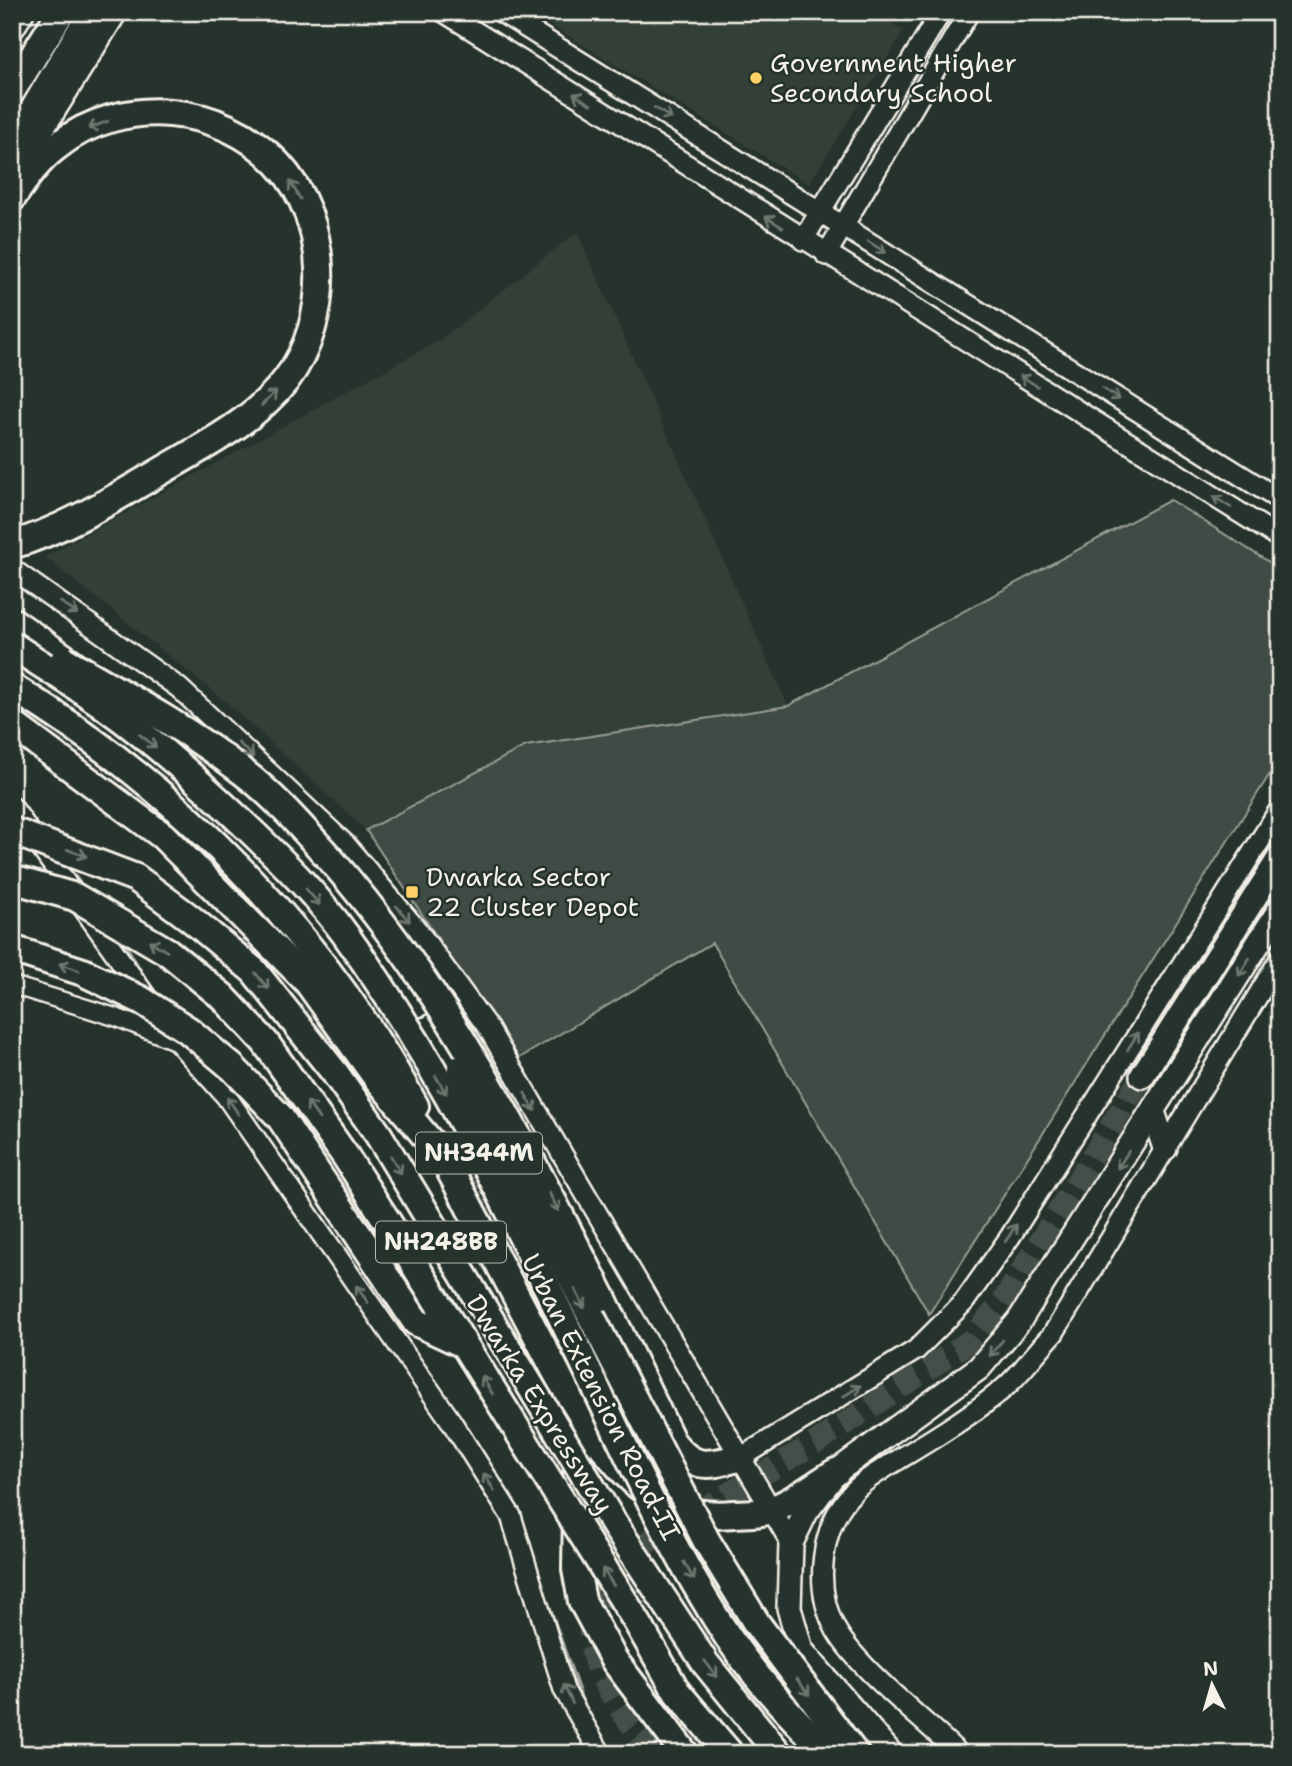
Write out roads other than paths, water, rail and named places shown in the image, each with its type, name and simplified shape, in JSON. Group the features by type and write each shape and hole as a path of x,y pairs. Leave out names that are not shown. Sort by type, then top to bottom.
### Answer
{"highway":[{"path":"12,90 61,12"},
{"path":"12,146 92,12"},
{"path":"12,198 31,170 49,153 84,130 113,118 151,111 211,120 245,139 278,164 300,197 317,243 321,285 309,337 287,379 267,401 215,440 122,494 62,526 12,545"},
{"path":"12,621 157,722 279,831 343,901 418,1003 464,1075 668,1453"},
{"path":"12,636 26,639 161,715 245,773 308,834 375,911 471,1051 602,1297 706,1540 757,1624 855,1754"},
{"name":"Urban Extension Road-II","path":"12,645 106,707 195,777 286,865 344,932 441,1084 488,1169 635,1478 686,1567 729,1638 783,1708 829,1754"},
{"name":"NH344M","path":"12,687 53,712 169,801 270,898 323,965 390,1059 443,1157"},
{"path":"12,724 163,836 307,981 376,1077 443,1157 573,1406 620,1471 635,1478 656,1499 687,1512 710,1516 770,1510 836,1472"},
{"name":"Dwarka Expressway","path":"12,831 136,878 254,971 335,1073 378,1134 614,1524 706,1664 779,1754"},
{"name":"Dwarka Expressway","path":"12,879 75,897 168,951 223,997 265,1042 346,1157 637,1622 677,1692 730,1754"},
{"path":"12,949 83,972 141,1000 188,1030 233,1068 280,1117 416,1322 461,1343"},
{"path":"573,1406 578,1449 576,1569 582,1601 614,1660 685,1754"},
{"path":"668,1453 706,1466 742,1457"},
{"path":"635,1478 651,1474 668,1453"}],"main road":[{"path":"12,28 22,12"},
{"path":"12,177 116,12"},
{"path":"1142,1076 1280,857"},
{"path":"891,1754 801,1650 789,1608 787,1582 791,1543 806,1512 836,1472 979,1368 1018,1321 1280,909"},
{"path":"1153,1112 1165,1148"}],"street":[{"path":"444,12 826,255 1280,538"},
{"path":"501,12 1280,500"},
{"path":"803,240 942,12"},
{"path":"826,255 969,12"},
{"path":"12,569 180,688 346,845 418,931 488,1028 791,1543"},
{"path":"12,807 178,1042 226,1096 451,1421 511,1516 564,1690 601,1754"},
{"path":"742,1457 916,1350 964,1302 1010,1237 1280,809"},
{"path":"959,1754 859,1659 836,1629 825,1600 821,1572 832,1525 851,1493 867,1479 1004,1388 1053,1334 1280,959"},
{"path":"12,985 118,1018 178,1042"}],"waterway":[{"path":"64,863 84,889"},
{"path":"119,935 145,979"},
{"path":"293,1176 352,1261"},
{"path":"549,1607 582,1702"}],"tunnel":[{"path":"653,1754 619,1707 597,1669 591,1644 590,1626 598,1604 616,1573 641,1546 820,1440 970,1341 1004,1300 1142,1076"}],"place":[{"name":"Government Higher Secondary School","path":"756,78"},
{"name":"Dwarka Sector 22 Cluster Depot","path":"412,892"}]}
